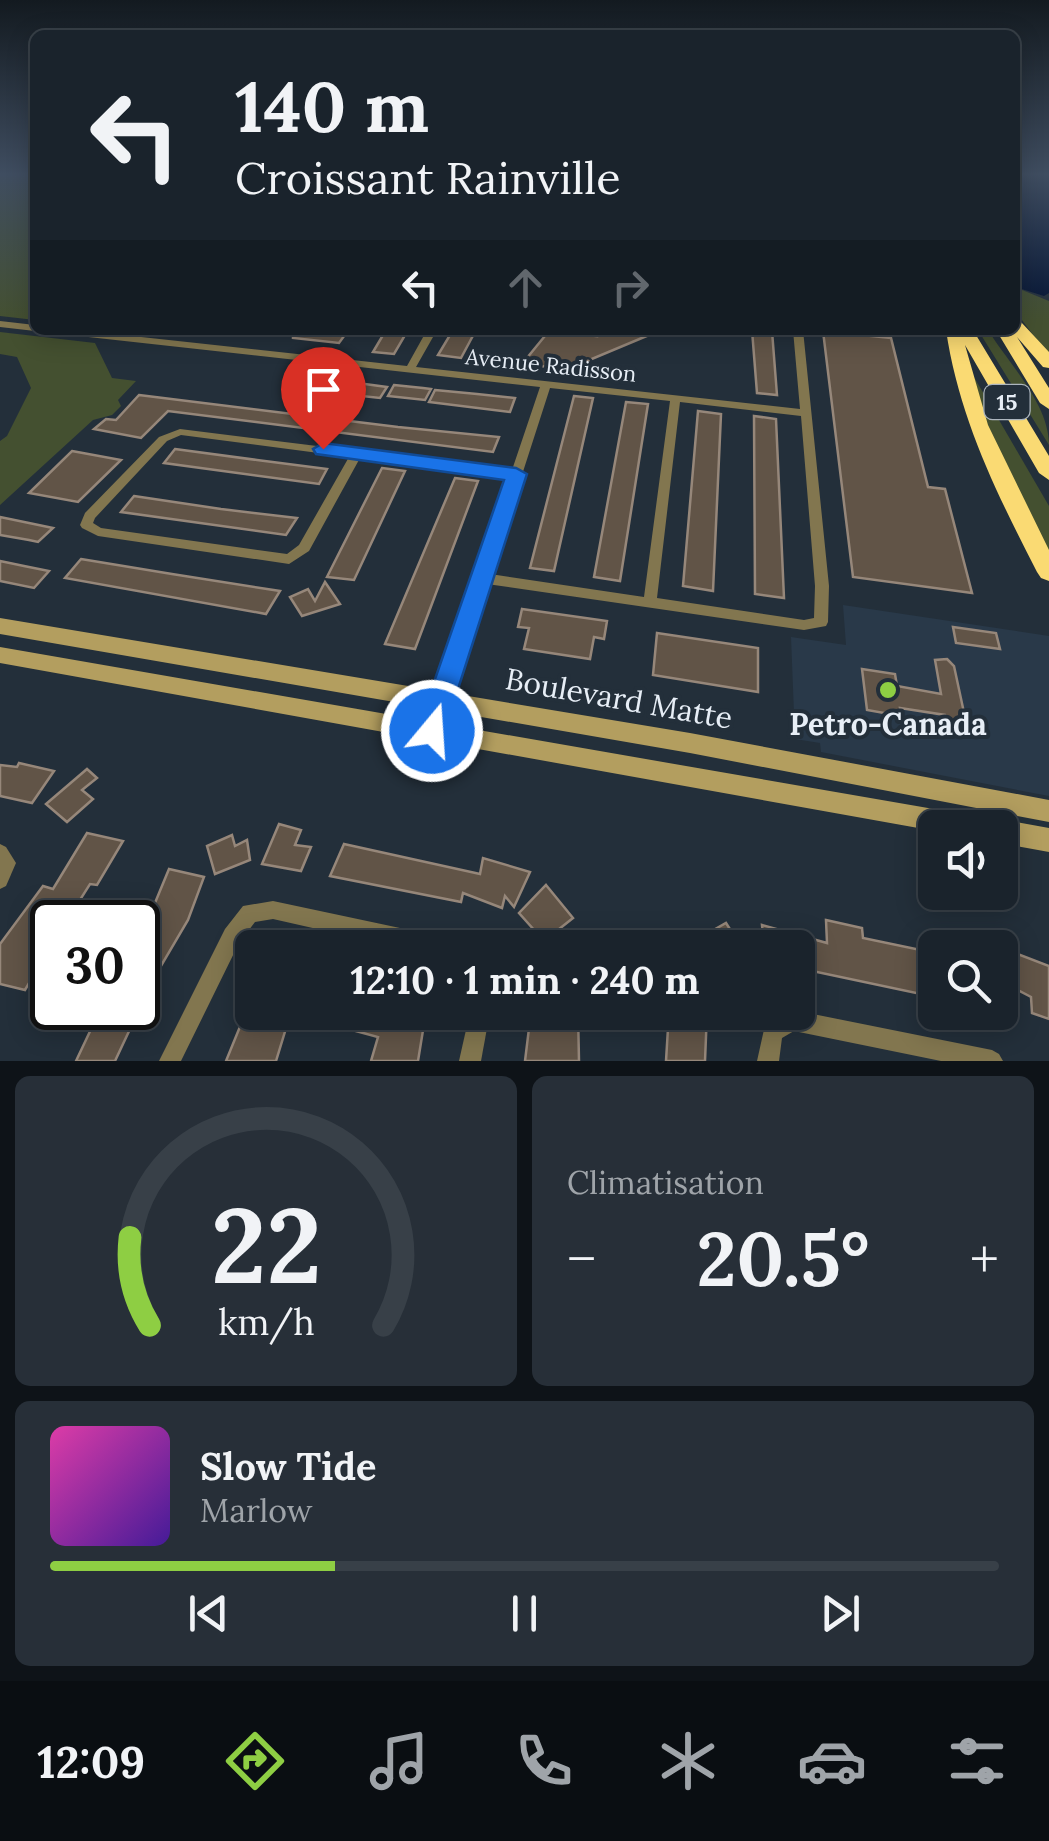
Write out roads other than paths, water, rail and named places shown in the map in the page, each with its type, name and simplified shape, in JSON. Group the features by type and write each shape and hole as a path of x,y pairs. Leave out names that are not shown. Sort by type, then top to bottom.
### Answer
{"highway":[{"path":"1020,330 1049,363"},
{"path":"955,335 974,423 1049,572"},
{"name":"15","path":"967,335 1049,474"},
{"name":"15","path":"1007,335 1049,403"}],"main road":[{"name":"Boulevard Matte","path":"0,626 442,700 1049,811"},
{"path":"0,656 918,817"},
{"path":"1018,834 1049,840"}],"street":[{"path":"0,324 30,327"},
{"name":"Avenue Radisson","path":"97,335 806,413"},
{"path":"410,370 429,335"},
{"path":"482,578 804,625 823,620 798,335"},
{"path":"432,731 546,384"},
{"path":"650,602 675,399"},
{"path":"358,454 304,548 288,559 98,532 86,523 163,439 180,432 358,454 516,474"},
{"path":"0,853 6,868 0,880"},
{"path":"236,930 250,912 273,910 365,930"},
{"path":"170,1061 235,932"},
{"path":"768,1061 772,1032 793,1020 992,1061"},
{"path":"470,1061 476,1030"}],"water":[{"path":"1020,224 1049,224 1049,293 1044,296 1020,289"}],"place":[{"name":"Petro-Canada","path":"888,690"}]}
